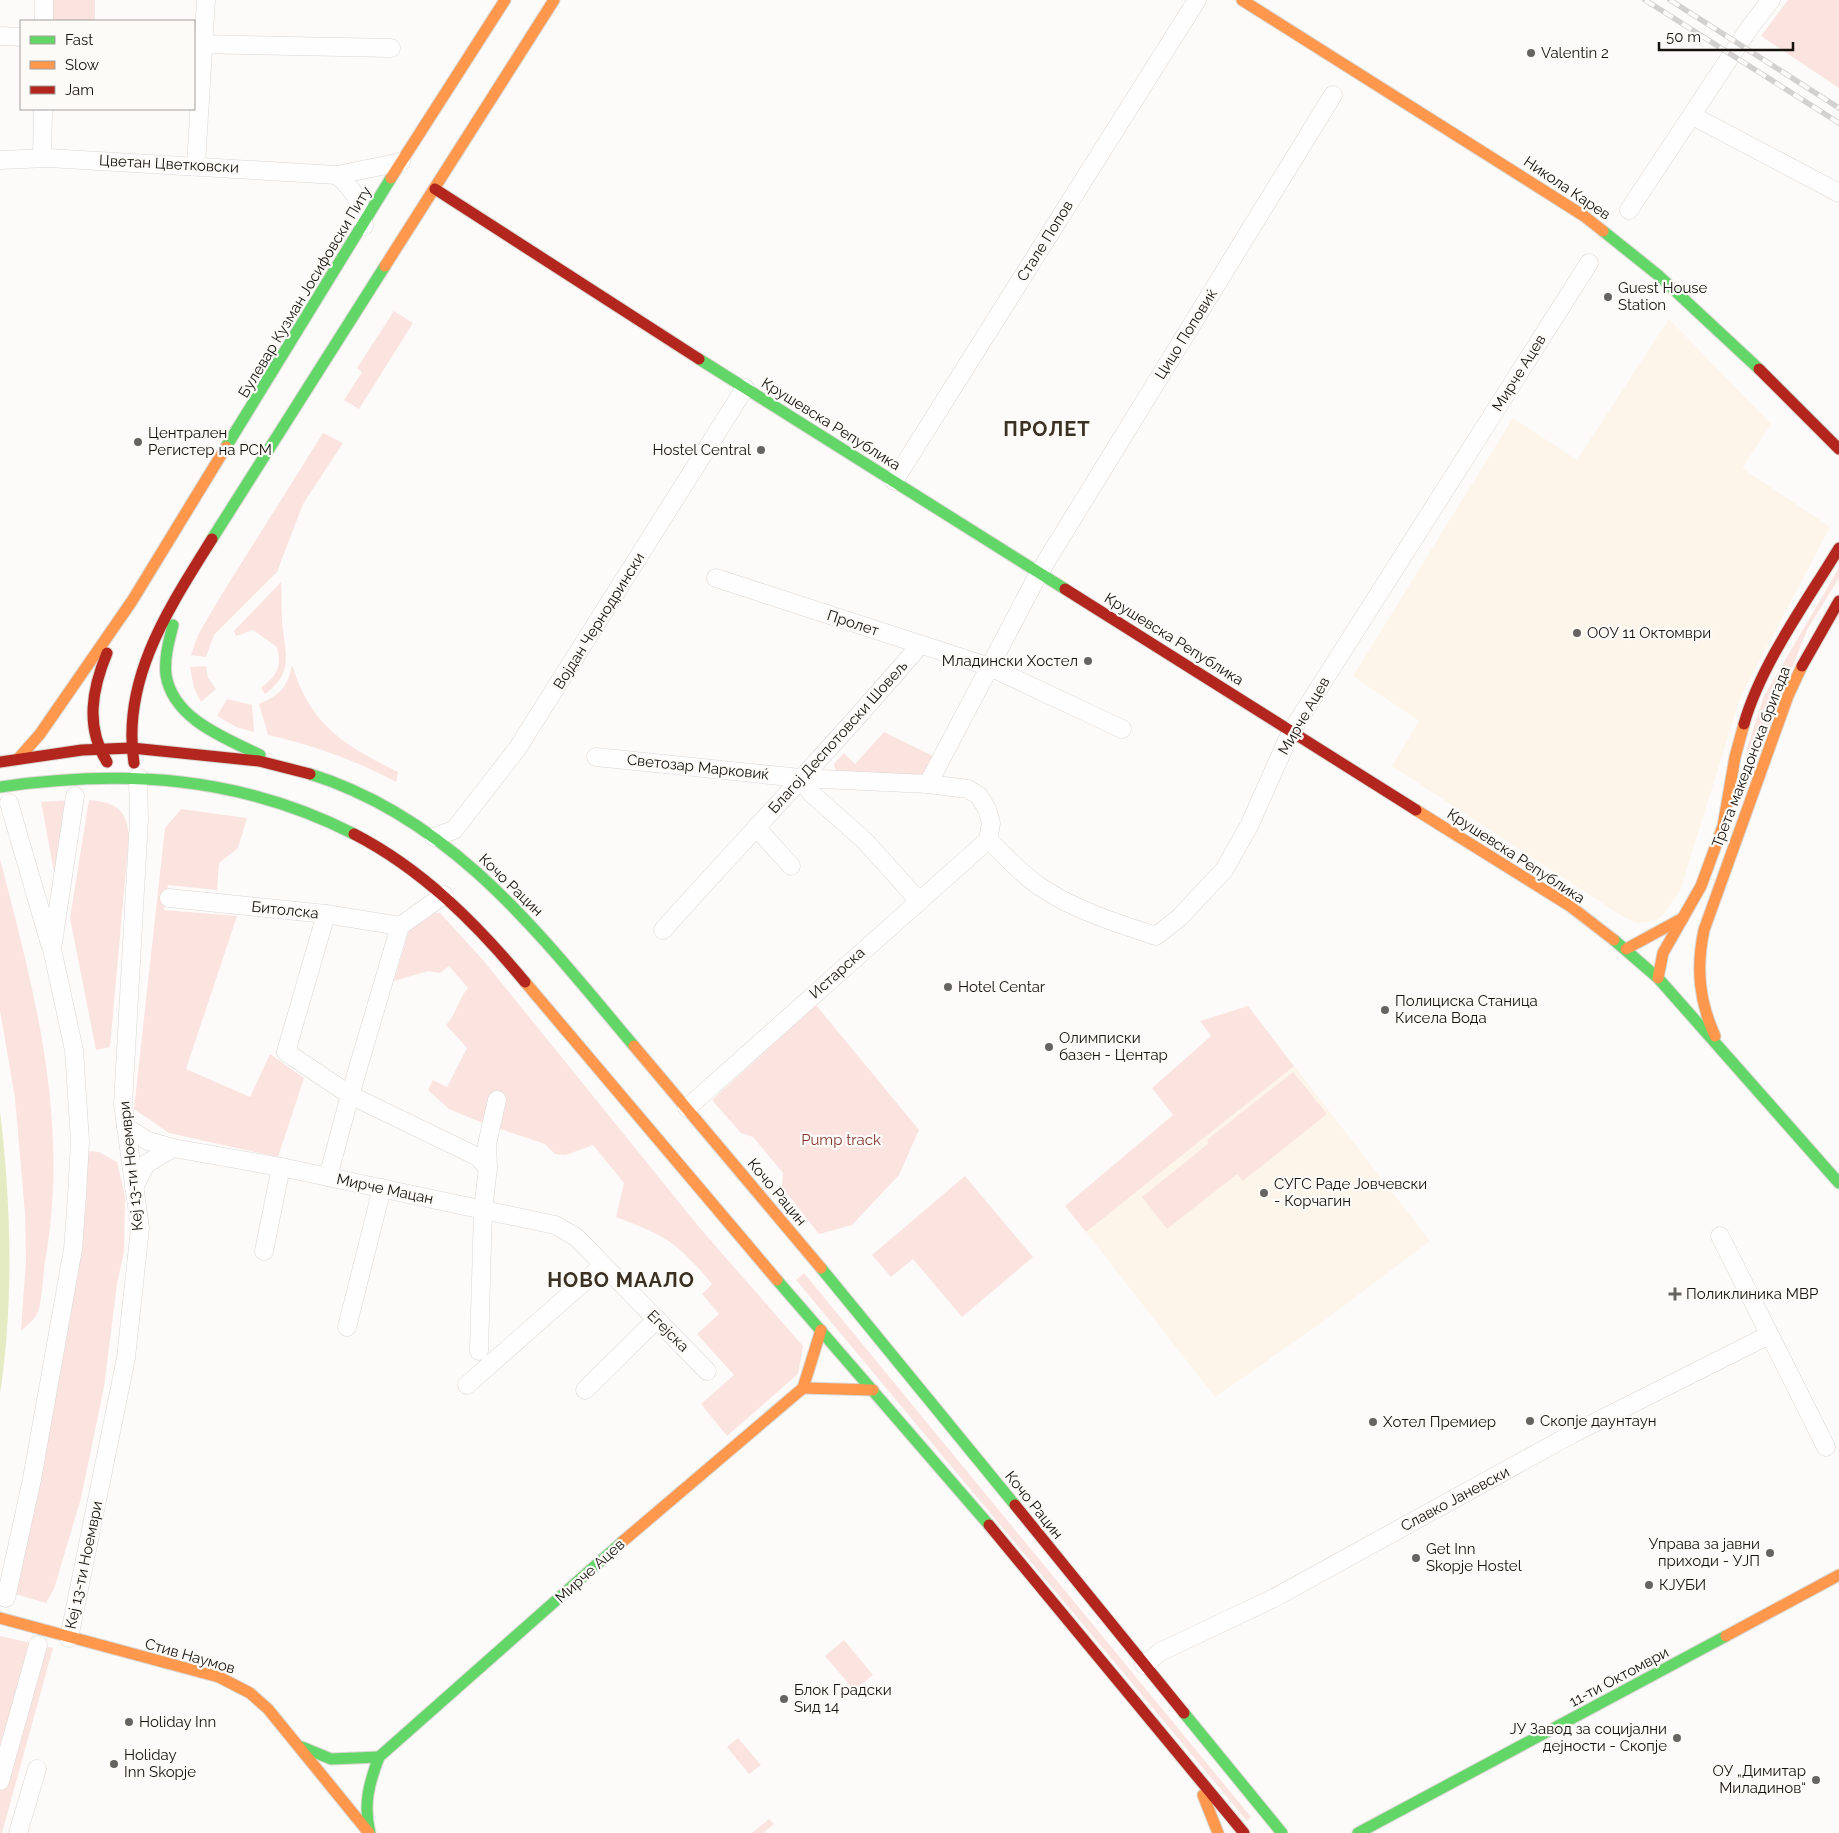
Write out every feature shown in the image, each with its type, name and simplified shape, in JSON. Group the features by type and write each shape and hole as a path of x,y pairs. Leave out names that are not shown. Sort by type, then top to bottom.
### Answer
{"street":[{"path":"44,0 44,20"},
{"path":"196,165 198,44 206,0"},
{"name":"Булевар Кузман Јосифовски Питу","path":"18,759 40,734 132,601 364,226 401,162 505,0"},
{"path":"132,777 130,748 132,718 142,670 163,622 191,573 554,0"},
{"name":"Стале Попов","path":"894,481 1197,0"},
{"name":"Никола Карев","path":"1242,0 1584,216 1658,275 1795,403 1839,449"},
{"path":"1629,210 1693,116 1750,27 1771,0"},
{"path":"0,36 20,37"},
{"path":"198,44 391,48"},
{"name":"Цицо Поповиќ","path":"1039,573 1333,95"},
{"path":"42,158 43,110"},
{"path":"1693,116 1839,193"},
{"name":"Цветан Цветковски","path":"0,160 42,158 196,165 337,175 401,162"},
{"path":"337,175 357,196 361,205 364,226"},
{"name":"Крушевска Република","path":"435,189 745,388 1570,906 1626,949 1658,978 1839,1183"},
{"name":"Мирче Ацев","path":"988,840 1038,886 1062,900 1111,921 1156,936 1180,917 1224,870 1249,826 1291,732 1589,263"},
{"name":"Војдан Чернодрински","path":"434,838 454,830 517,749 745,388"},
{"path":"1795,403 1831,422"},
{"name":"Трета македонска бригада","path":"1658,978 1664,953 1700,886 1723,826 1738,743 1749,707 1769,665 1839,548"},
{"path":"191,573 168,642 166,670 171,692 186,713 205,729 278,764"},
{"path":"988,840 991,823 987,809 979,796 968,789 928,784 1039,573"},
{"name":"Пролет","path":"716,578 990,667 1122,729"},
{"name":"Булевар Кузман Јосифовски Питу","path":"132,601 105,658 96,684 93,714 99,749 106,761 132,777"},
{"name":"Трета македонска бригада","path":"1724,1054 1706,1013 1698,978 1698,950 1788,696 1808,652 1839,601"},
{"name":"Благој Деспотовски Шовељ","path":"663,930 800,778 857,720 920,645"},
{"path":"72,778 130,748"},
{"name":"Кочо Рацин","path":"0,762 99,749 130,748 278,764 331,781 371,798 434,838 489,880 520,912 876,1333 1282,1833"},
{"name":"Светозар Марковиќ","path":"596,757 800,778 928,784"},
{"path":"0,787 72,778 132,777 233,788 284,802 331,821 378,847 444,895 508,962 706,1197 1051,1597 1244,1833"},
{"name":"Кеј 13-ти Ноември","path":"69,1638 126,1358 140,1228 126,1127 123,1071 139,819 132,777"},
{"path":"800,778 812,794 865,841 919,901"},
{"path":"52,949 74,796"},
{"path":"6,1598 32,1478 73,1249 80,1141 74,1050 52,949 9,803"},
{"path":"756,827 791,866"},
{"name":"Истарска","path":"687,1108 988,840"},
{"path":"328,1177 400,926 444,895"},
{"name":"Битолска","path":"169,898 326,914 400,926"},
{"path":"326,914 286,1052 350,1095 478,1157 488,1168"},
{"path":"1626,949 1685,916"},
{"name":"Трета македонска бригада","path":"1688,952 1704,930"},
{"path":"1658,978 1675,966"},
{"path":"479,1351 483,1209 488,1168 486,1144 498,1100"},
{"name":"Мирче Мацан","path":"126,1127 148,1141 173,1148 281,1167 554,1225 567,1230 588,1250"},
{"path":"134,1187 146,1164 173,1148"},
{"path":"264,1251 281,1167"},
{"path":"347,1327 382,1188"},
{"path":"1720,1236 1826,1447"},
{"name":"Егејска","path":"588,1250 707,1370"},
{"path":"467,1385 603,1265"},
{"path":"585,1390 657,1320"},
{"path":"821,1330 803,1388 873,1390"},
{"name":"Славко Јаневски","path":"1144,1665 1160,1652 1274,1598 1572,1434 1769,1335"},
{"name":"Мирче Ацев","path":"379,1757 626,1538 803,1388"},
{"name":"11-ти Октомври","path":"1358,1833 1839,1575"},
{"name":"Стив Наумов","path":"0,1618 219,1677 238,1685 268,1709 370,1833"},
{"path":"0,1781 38,1645"},
{"path":"298,1745 326,1759 379,1757 365,1800 365,1816 370,1833"},
{"path":"18,1833 37,1769"},
{"path":"1192,1770 1218,1833"},
{"path":"1380,1833 1398,1812"}],"shaded area":[{"name":"ООУ 11 Октомври","path":"1669,319 1771,424 1742,468 1830,527 1740,698 1680,891 1661,917 1654,921 1637,923 1625,918 1392,766 1419,721 1353,676 1513,418 1577,460"},
{"name":"СУГС Раде Јовчевски - Корчагин","path":"1294,1066 1430,1241 1321,1323 1215,1397 1086,1232"},
{"path":"0,1111 9,1217 9,1288 0,1394"}],"green space":[{"path":"52,0 95,0 95,20 52,20"},
{"path":"1788,0 1839,0 1839,88 1761,36"},
{"path":"394,311 413,323 359,409 344,400 362,372 357,368"},
{"path":"323,433 343,443 303,504 277,572 214,635 206,657 191,655 198,635 222,594"},
{"path":"1839,568 1839,578 1807,630 1742,793 1747,748 1764,696"},
{"path":"281,582 285,668 275,685 265,694 261,688 277,670 279,660 277,647 253,630 236,636 234,631"},
{"path":"292,665 309,704 320,719 346,742 398,772 396,782 334,754 268,735 259,704 273,697 282,689 288,679"},
{"path":"206,666 208,678 216,689 201,702 194,688 190,667"},
{"path":"227,699 252,705 254,732 236,727 217,716"},
{"path":"884,732 935,757 925,778 836,772 834,764 844,753 855,764"},
{"path":"71,800 57,888 41,802"},
{"path":"89,800 113,805 118,809 125,819 129,836 110,1047 96,1050 70,918"},
{"path":"181,809 247,818 238,848 219,863 217,890 168,885 164,910 237,916 186,1069 250,1097 270,1054 304,1078 278,1157 169,1133 134,1109 165,828"},
{"path":"0,859 36,1009 45,1058 51,1108 52,1210 40,1304 36,1316 21,1331 26,1259 25,1214 15,1098 0,1011"},
{"path":"427,913 440,913 483,960 699,1227 803,1346 798,1374 727,1436 701,1404 734,1375 697,1334 719,1314 702,1294 712,1284 690,1259 670,1242 647,1229 616,1217 624,1183 593,1145 566,1155 555,1154 545,1144 485,1124 449,1109 428,1090 433,1080 447,1087 467,1048 446,1025 468,988 449,966 440,973 428,971 394,981 409,930"},
{"name":"Pump track","path":"816,1005 919,1130 899,1175 852,1225 819,1234 782,1187 783,1173 753,1137 741,1133 712,1100"},
{"path":"1248,1006 1294,1066 1086,1232 1065,1206 1173,1115 1152,1088 1211,1036 1200,1021"},
{"path":"1293,1072 1327,1114 1243,1181 1237,1174 1167,1229 1142,1197 1209,1143 1207,1140"},
{"path":"80,1150 99,1152 117,1162 125,1196 124,1252 117,1284 104,1387 81,1498 54,1589 46,1603 1,1590 45,1387"},
{"path":"965,1176 1033,1257 962,1317 913,1259 891,1277 872,1255"},
{"path":"804,1273 1251,1817 1247,1821 796,1280"},
{"path":"0,1636 53,1648 2,1833 0,1833"},
{"path":"844,1640 873,1675 854,1690 825,1656"},
{"path":"738,1738 761,1765 749,1774 727,1747"},
{"path":"769,1819 774,1824 763,1833 752,1833"}],"railway":[{"path":"1645,0 1839,123"},
{"path":"1670,0 1839,108"}],"traffic: fast":[{"path":"226,447 391,178"},
{"path":"1603,231 1658,275 1759,369"},
{"path":"212,539 385,266"},
{"path":"699,359 1065,589"},
{"path":"173,625 166,656 166,675 171,690 179,704 202,725 260,755"},
{"path":"310,774 361,794 408,820 451,851 529,923 634,1046"},
{"path":"0,787 46,781 92,779 137,779 181,782 225,789 268,800 311,815 354,834"},
{"path":"1614,940 1658,978 1839,1183"},
{"path":"821,1268 1015,1505"},
{"path":"777,1280 989,1525"},
{"path":"370,1833 367,1813 368,1794 379,1757 622,1542"},
{"path":"1358,1833 1726,1636"},
{"path":"1184,1713 1282,1833"},
{"path":"302,1747 331,1759 379,1757"}],"traffic: slow":[{"path":"391,178 505,0"},
{"path":"385,266 554,0"},
{"path":"1242,0 1584,216 1603,231"},
{"path":"18,759 40,734 132,601 226,447"},
{"path":"1715,1036 1705,1010 1700,984 1700,958 1704,930 1788,696 1802,666"},
{"path":"1658,978 1663,953 1701,886 1723,826 1735,757 1744,724"},
{"path":"1416,810 1570,906 1614,940"},
{"path":"1626,949 1683,918"},
{"path":"525,982 777,1280"},
{"path":"634,1046 821,1268"},
{"path":"622,1542 803,1388 821,1330"},
{"path":"803,1388 873,1390"},
{"path":"1726,1636 1839,1575"},
{"path":"0,1618 219,1677 250,1693 268,1709 369,1833"},
{"path":"1203,1795 1218,1833"}],"traffic: jam":[{"path":"435,189 699,359"},
{"path":"1759,369 1839,449"},
{"path":"134,763 132,732 135,702 142,673 152,645 165,618 212,539"},
{"path":"1744,724 1752,701 1773,656 1839,548"},
{"path":"1065,589 1416,810"},
{"path":"1802,666 1839,601"},
{"path":"107,653 98,680 93,708 93,722 96,735 100,749 107,762"},
{"path":"0,762 82,750 132,748 259,761 310,774"},
{"path":"354,834 403,864 447,899 487,939 525,982"},
{"path":"1015,1505 1184,1713"},
{"path":"989,1525 1244,1833"}],"place":[{"name":"Valentin 2","path":"1531,53"},
{"name":"Guest House Station","path":"1608,297"},
{"name":"Централен Регистер на РСМ","path":"138,442"},
{"name":"Hostel Central","path":"761,450"},
{"name":"ООУ 11 Октомври","path":"1577,633"},
{"name":"Младински Хостел","path":"1088,661"},
{"name":"Hotel Centar","path":"948,987"},
{"name":"Полициска Станица Кисела Вода","path":"1385,1010"},
{"name":"Олимписки базен - Центар","path":"1049,1047"},
{"name":"СУГС Раде Јовчевски - Корчагин","path":"1264,1193"},
{"name":"Поликлиника МВР","path":"1675,1294"},
{"name":"Скопје даунтаун","path":"1530,1421"},
{"name":"Хотел Премиер","path":"1373,1422"},
{"name":"Управа за јавни приходи - УЈП","path":"1770,1553"},
{"name":"Get Inn Skopje Hostel","path":"1416,1558"},
{"name":"КЈУБИ","path":"1649,1585"},
{"name":"Блок Градски Sид 14","path":"784,1699"},
{"name":"Holiday Inn","path":"129,1722"},
{"name":"ЈУ Завод за социјални дејности - Скопје","path":"1677,1738"},
{"name":"Holiday Inn Skopje","path":"114,1764"},
{"name":"ОУ „Димитар Миладинов“","path":"1816,1780"}],"district":[{"name":"ПРОЛЕТ","path":"1047,429"},
{"name":"НОВО МААЛО","path":"621,1280"}]}
